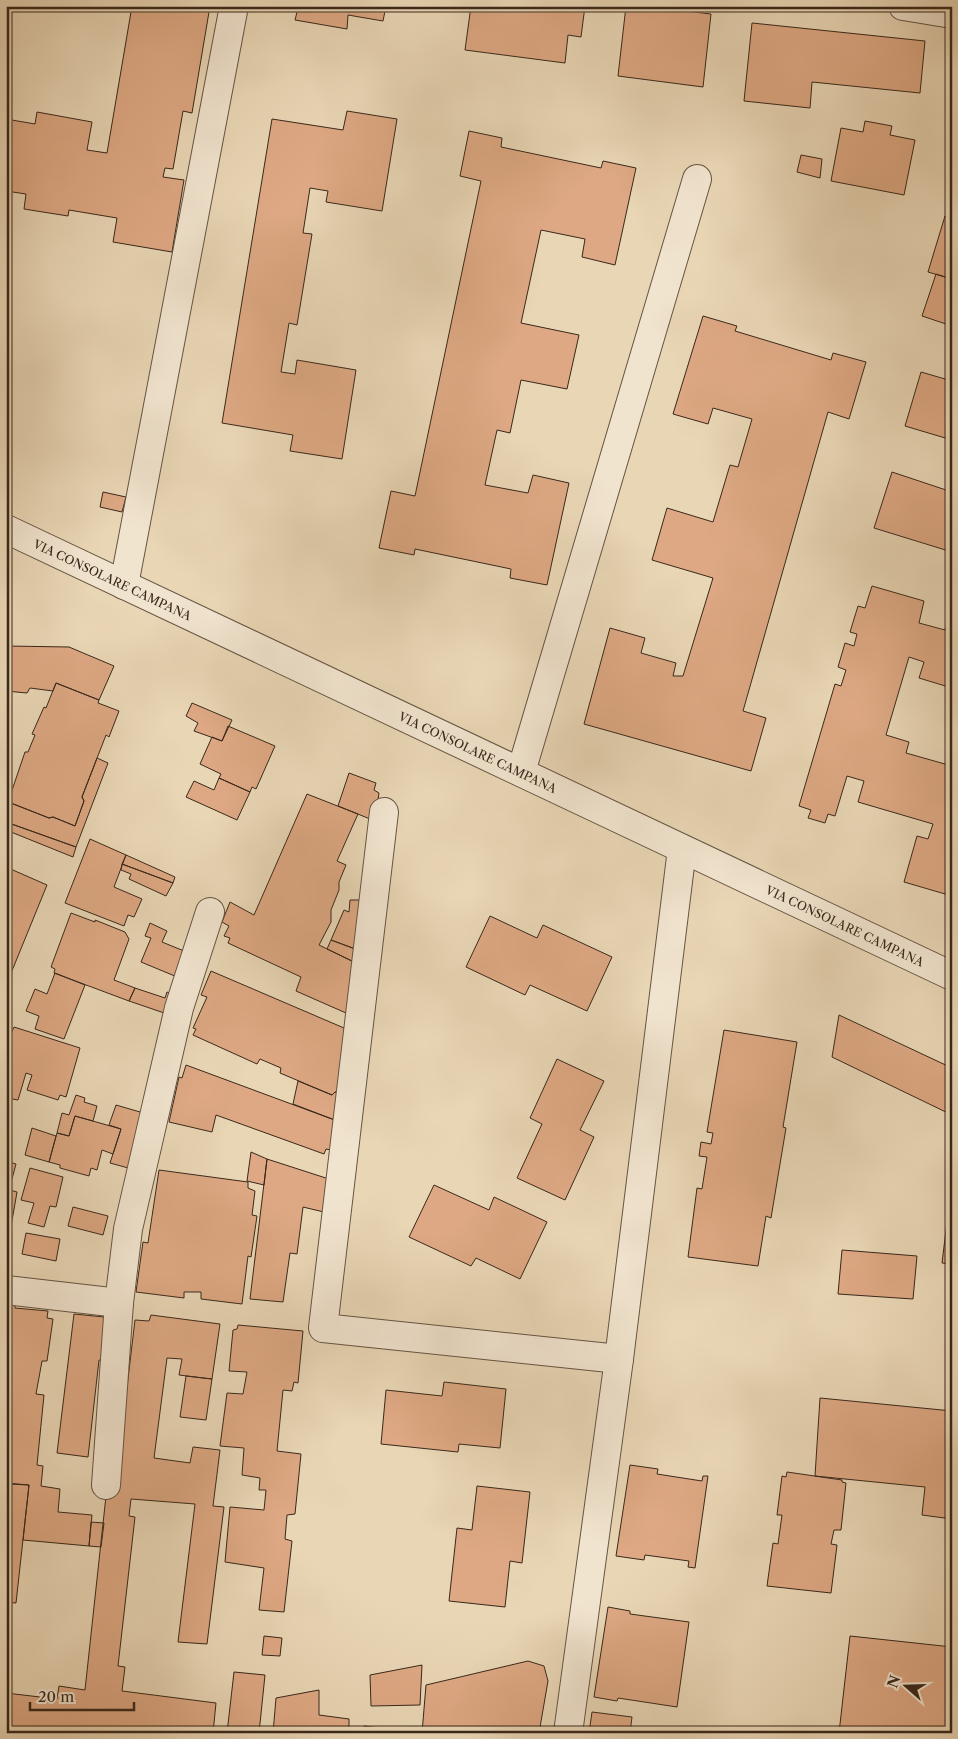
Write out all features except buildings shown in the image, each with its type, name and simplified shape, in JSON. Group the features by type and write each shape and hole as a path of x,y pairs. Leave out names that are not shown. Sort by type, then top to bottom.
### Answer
{"street":[{"path":"124,585 234,6"},
{"path":"903,6 952,14"},
{"path":"520,772 697,179"},
{"name":"VIA CONSOLARE CAMPANA","path":"6,529 952,976"},
{"path":"384,812 323,1328 619,1359"},
{"path":"568,1733 619,1359 682,849"},
{"path":"106,1485 119,1303 128,1229 179,1008 210,912"},
{"path":"6,1290 119,1303"}]}
